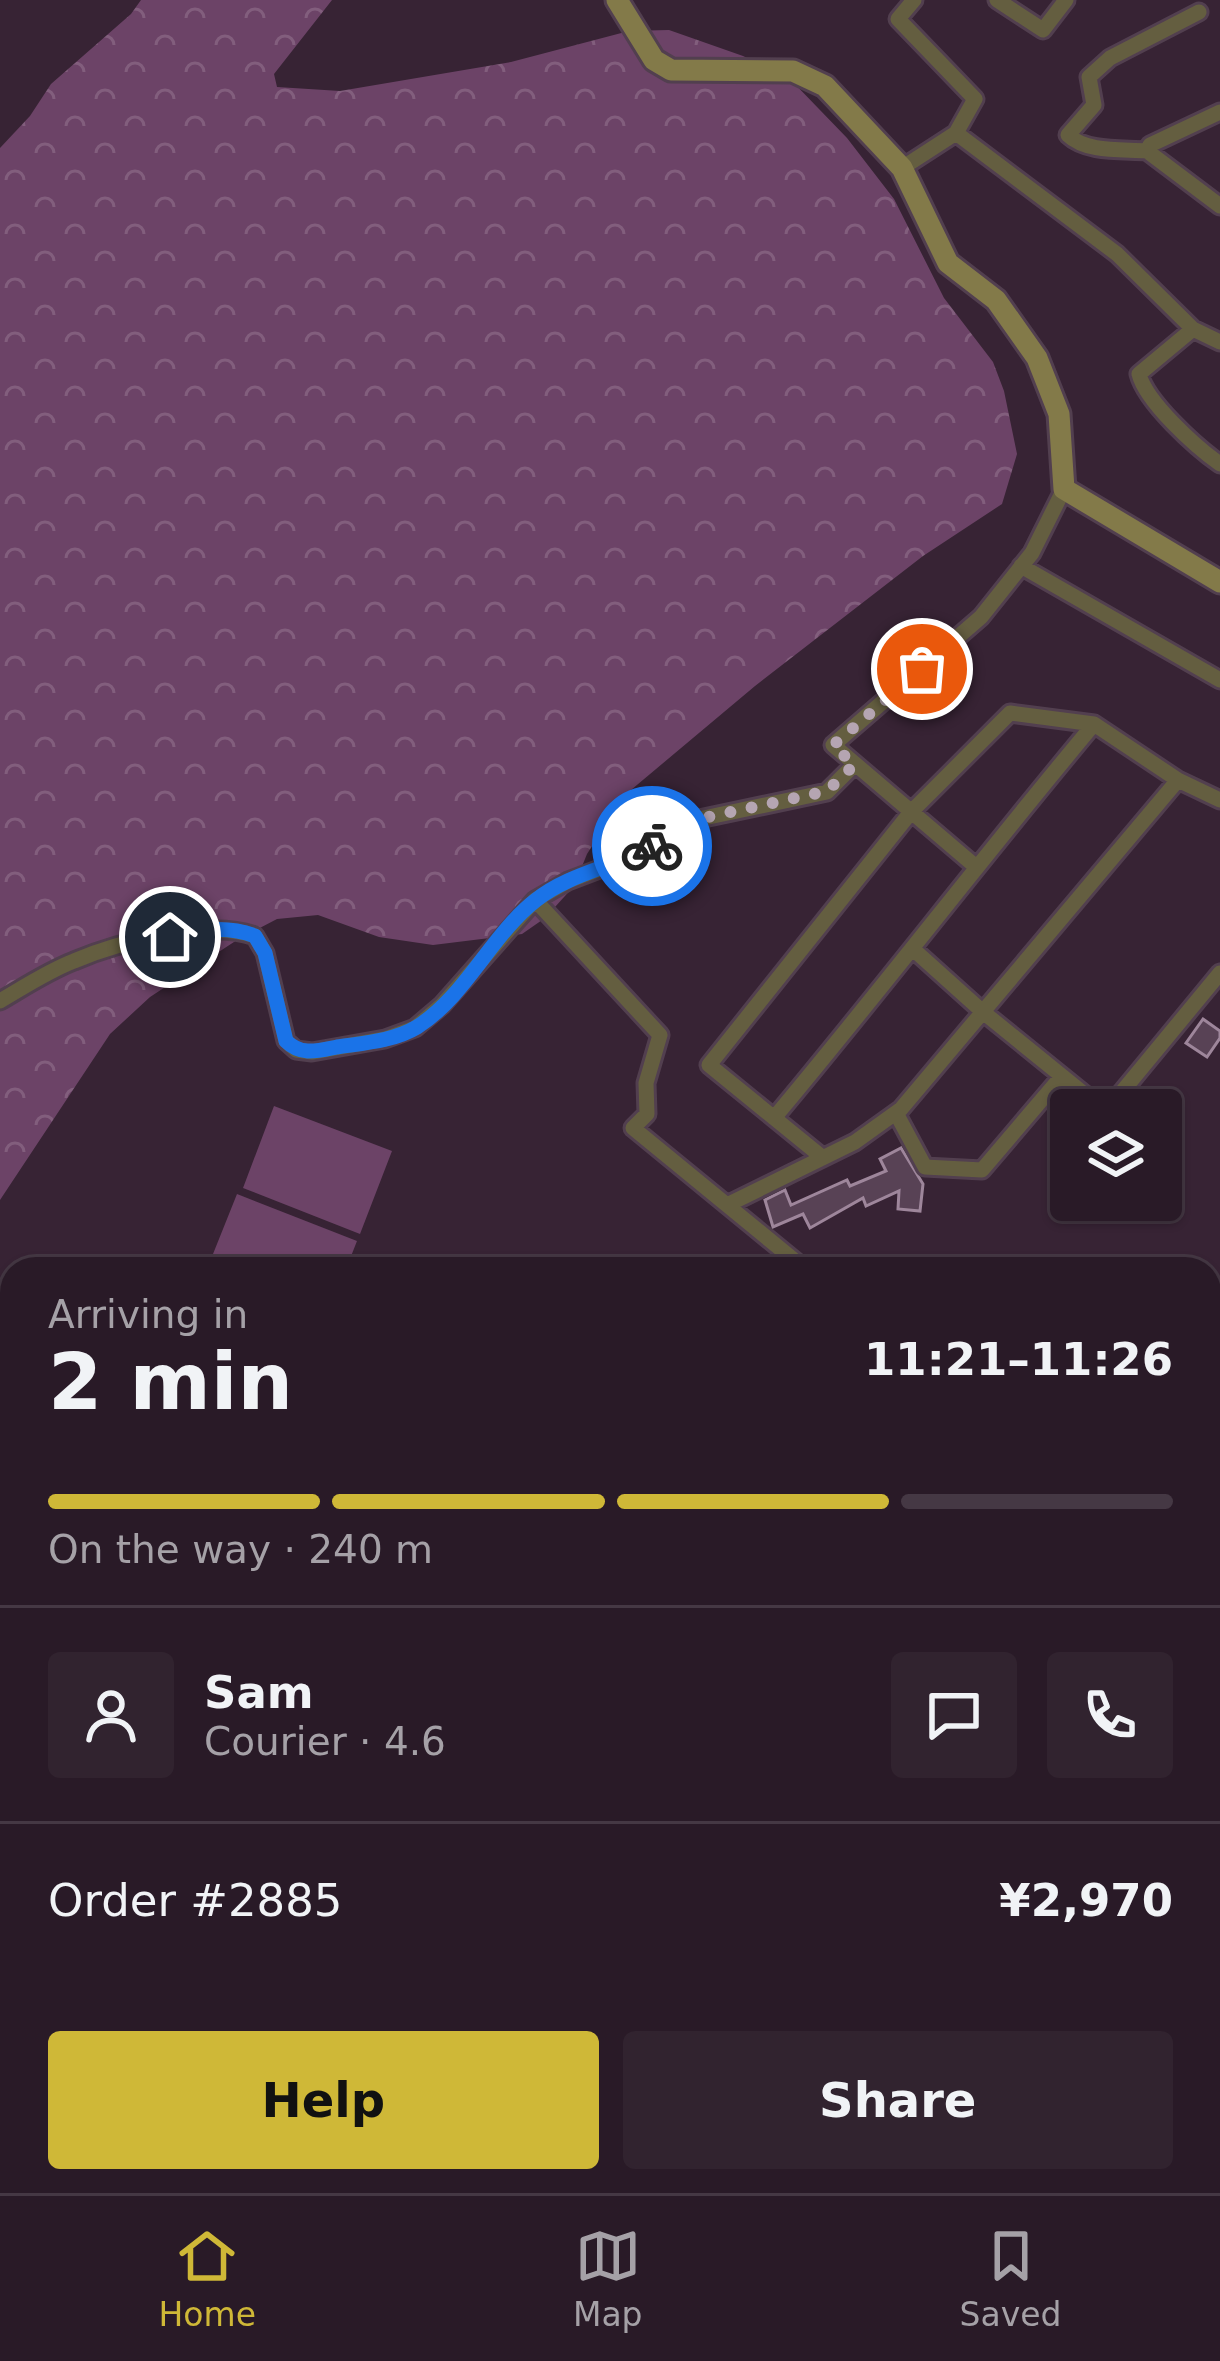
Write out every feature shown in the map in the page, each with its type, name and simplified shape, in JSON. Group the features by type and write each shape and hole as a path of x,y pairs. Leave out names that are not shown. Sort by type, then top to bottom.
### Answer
{"street":[{"path":"616,0 654,60 670,70 793,71 825,86 902,168 948,263 996,300 1037,358 1059,414 1064,489 1032,553 981,617 832,746 975,866"},
{"path":"902,168 956,133 975,99 898,19 914,0"},
{"path":"997,0 1042,30 1066,0"},
{"path":"1199,13 1110,58 1089,77 1094,104 1068,135 1076,142 1102,148 1147,151 1220,206"},
{"path":"1147,151 1150,145 1220,112"},
{"path":"956,133 1117,254 1193,329 1220,342"},
{"path":"1193,329 1139,374 1152,397 1198,449 1220,464"},
{"path":"1064,489 1220,582"},
{"path":"1021,566 1220,680"},
{"path":"822,1157 709,1065 911,812 1010,713 1094,724 1178,780 1220,800"},
{"path":"774,1118 1094,724"},
{"path":"0,1001 96,952 206,929 238,930 255,936 265,953 286,1041 296,1050 312,1052 385,1039 415,1028 442,1006 535,900 568,881 639,854 699,819 827,791 855,764"},
{"path":"729,1204 855,1142 896,1113 1178,780"},
{"path":"535,900 660,1036 646,1084 646,1114 633,1128 791,1257"},
{"path":"914,950 1079,1089"},
{"path":"1123,1089 1220,973"},
{"path":"896,1113 925,1167 982,1170 1062,1076"}],"green space":[{"path":"141,0 332,0 274,74 277,87 340,91 511,62 629,31 669,30 743,56 790,79 847,138 894,199 944,298 993,362 1017,454 1002,504 923,556 755,686 625,795 587,854 574,886 545,918 522,934 433,945 379,937 318,915 277,919 150,997 110,1034 0,1200 0,148 51,84"},
{"path":"274,1106 392,1151 360,1234 243,1188"},
{"path":"237,1194 357,1241 351,1257 212,1257"}],"building":[{"path":"1203,1019 1220,1031 1207,1057 1186,1043"},
{"path":"901,1148 923,1184 920,1211 898,1209 899,1191 866,1206 863,1198 810,1228 803,1214 773,1227 765,1200 785,1190 791,1205 847,1180 850,1186 886,1171 880,1159"}],"way so far":[{"path":"652,846 699,819 827,791 855,764 832,746 922,669"}],"route":[{"path":"170,937 206,929 255,936 265,953 286,1041 296,1050 312,1052 385,1039 415,1028 442,1006 535,900 652,846"}]}
